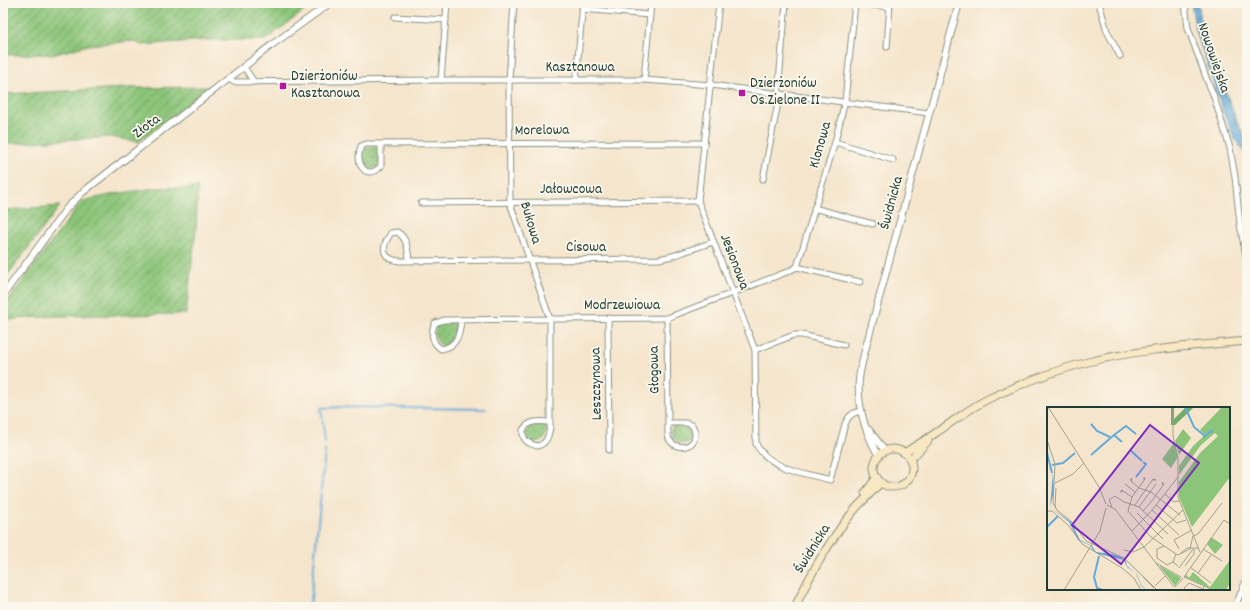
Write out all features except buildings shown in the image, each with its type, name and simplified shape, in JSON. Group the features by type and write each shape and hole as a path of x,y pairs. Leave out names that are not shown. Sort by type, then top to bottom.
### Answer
{"main road":[{"path":"904,453 986,400 1032,380 1073,366 1118,356 1247,341"},
{"path":"910,460 937,432"},
{"path":"891,450 898,450 904,453 910,460 912,471 907,481 903,484 892,487 879,480 874,468 876,460 882,454 891,450"},
{"name":"Świdnicka","path":"795,607 818,562 839,530 857,507 861,499 879,480"}],"street":[{"name":"Złota","path":"3,295 67,208 75,200 93,184 188,112 191,107 244,66 330,3"},
{"path":"441,80 448,3"},
{"name":"Bukowa","path":"514,3 508,80 510,202 529,261 550,318 549,422 548,437 545,442 538,446 526,442 523,438 523,430 529,423 535,421 549,422"},
{"path":"576,80 583,3"},
{"path":"644,80 651,3"},
{"name":"Jesionowa","path":"719,3 698,201 755,350 756,444 760,452 768,459 796,471 830,480 848,417 861,411"},
{"path":"763,179 778,103 786,3"},
{"path":"854,3 890,5 887,47"},
{"name":"Klonowa","path":"797,267 835,142 845,101 854,3"},
{"name":"Świdnicka","path":"882,454 865,423 861,411 859,394 861,371 871,328 959,3"},
{"path":"1099,3 1107,31 1120,56"},
{"name":"Nowowiejska","path":"1185,3 1188,28 1206,80 1213,94 1230,148 1235,176 1240,224 1247,262"},
{"path":"582,9 649,15"},
{"path":"395,17 446,20"},
{"path":"244,66 254,82"},
{"name":"Kasztanowa","path":"228,79 234,82 644,80 711,85 845,101 929,113"},
{"path":"835,142 893,160"},
{"name":"Morelowa","path":"381,144 381,166 376,170 369,172 364,170 360,166 358,159 361,146 366,144 704,143"},
{"name":"Jałowcowa","path":"421,204 698,201"},
{"path":"814,208 873,224"},
{"name":"Cisowa","path":"409,261 404,237 396,232 391,233 384,248 386,256 394,261 409,261 529,261 659,259 713,242"},
{"path":"797,267 807,268 860,282"},
{"name":"Modrzewiowa","path":"461,320 460,331 454,344 446,349 442,349 437,346 432,335 432,328 435,323 444,320 667,318 797,267"},
{"name":"Leszczynowa","path":"608,318 609,450"},
{"name":"Głogowa","path":"667,318 668,422 669,438 678,446 689,445 695,441 696,435 692,425 686,423 668,422"},
{"path":"755,350 770,343 794,335 802,334 844,345"},
{"path":"1235,607 1247,578"}],"green space":[{"path":"3,3 315,3 265,40 206,40 142,45 134,41 88,45 56,54 3,55"},
{"path":"209,87 139,142 110,137 3,144 3,94 126,88"},
{"path":"375,146 379,149 379,164 373,169 366,168 362,160 362,152 366,147"},
{"path":"155,188 198,188 196,229 186,314 57,316 3,320 3,307 82,201 114,194"},
{"path":"60,206 3,281 3,210"},
{"path":"442,322 455,323 457,325 457,332 454,338 444,346 439,344 435,336 436,327"},
{"path":"541,423 546,426 547,429 544,439 537,443 532,442 526,436 527,430"},
{"path":"683,424 690,427 693,437 686,443 679,443 673,438 671,429 674,425"}],"water":[{"path":"1191,3 1198,3 1202,26 1207,41 1237,122 1247,141 1247,155 1234,138 1223,111 1196,31"}],"waterway":[{"path":"325,442 321,408 486,409"},
{"path":"310,607 325,450"}],"place":[{"name":"Dzierżoniów Kasztanowa","path":"283,86"},
{"name":"Dzierżoniów Os.Zielone II","path":"742,93"}]}
